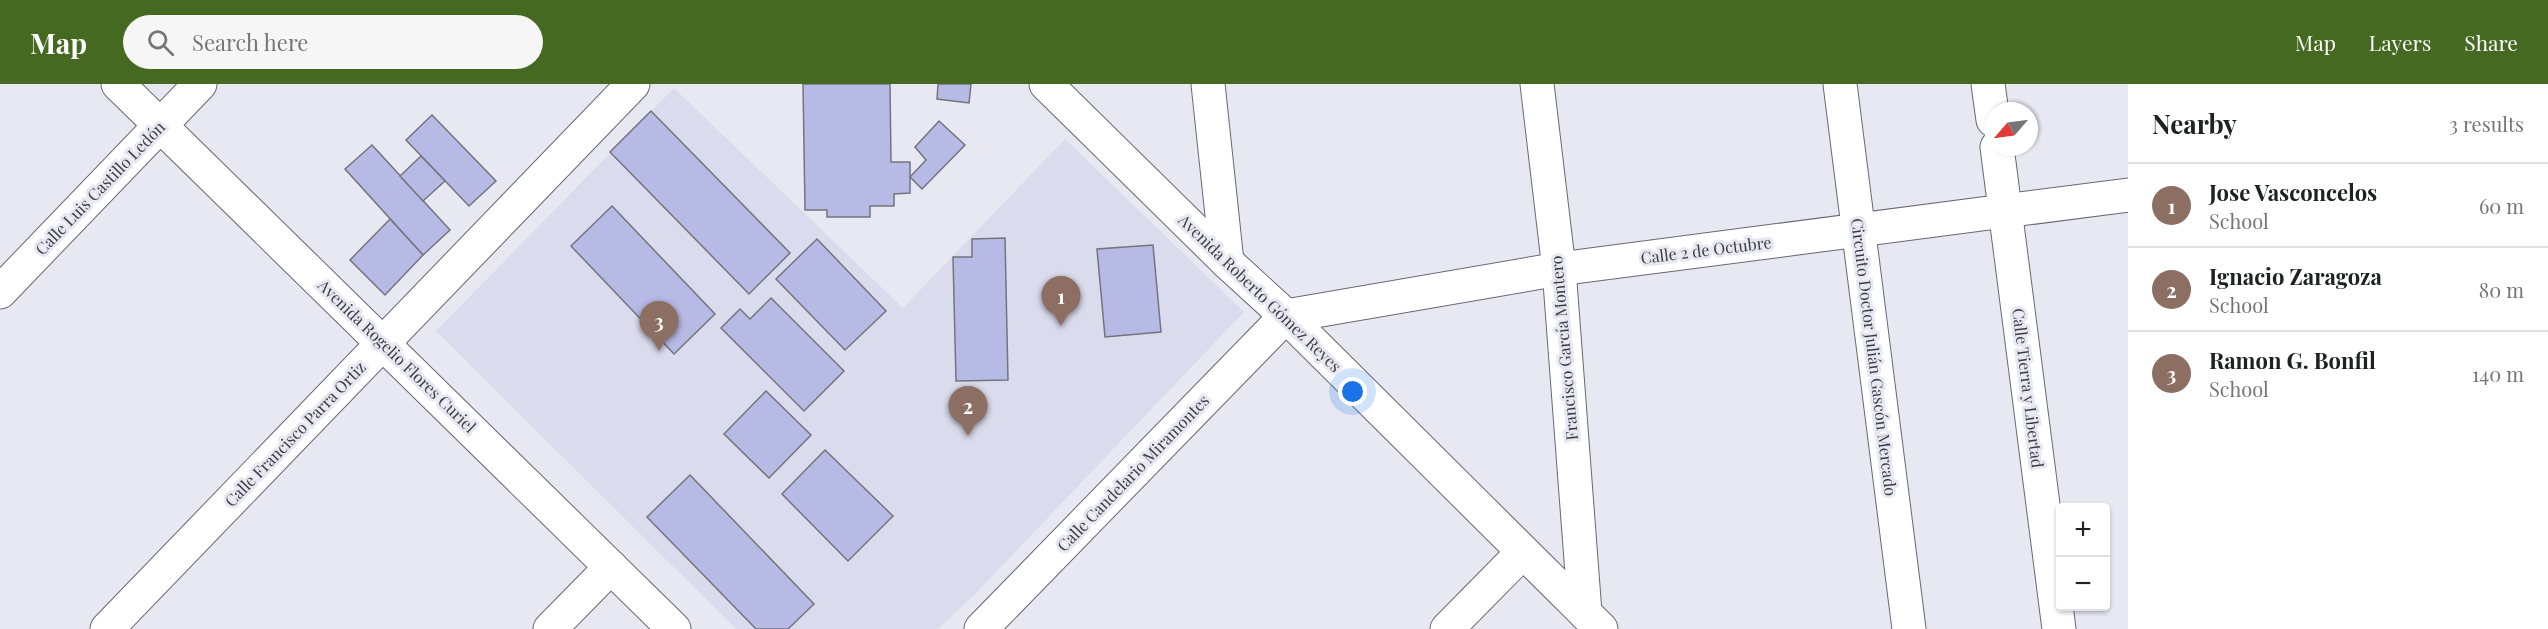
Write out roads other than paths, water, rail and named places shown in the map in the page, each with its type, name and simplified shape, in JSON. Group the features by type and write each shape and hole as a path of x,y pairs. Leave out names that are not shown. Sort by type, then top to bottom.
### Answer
{"street":[{"name":"Avenida Rogelio Flores Curiel","path":"118,84 674,629"},
{"name":"Calle Luis Castillo Ledón","path":"0,292 200,84"},
{"name":"Calle Francisco Parra Ortiz","path":"107,629 633,84"},
{"name":"Avenida Roberto Gómez Reyes","path":"1046,84 1286,316 1522,553 1593,621"},
{"path":"1208,84 1227,261"},
{"name":"Francisco García Montero","path":"1537,84 1559,269 1593,621"},
{"name":"Circuito Doctor Julián Gascón Mercado","path":"1840,84 1909,629"},
{"path":"1988,84 1990,102"},
{"name":"Calle Tierra y Libertad","path":"1998,156 2059,629"},
{"name":"Calle 2 de Octubre","path":"1286,316 1559,269 2128,195"},
{"name":"Calle Candelario Miramontes","path":"981,629 1286,316"},
{"path":"1447,629 1522,553"},
{"path":"550,629 611,567"}],"place":[{"name":"Jose Vasconcelos","path":"1061,326"},
{"name":"Ramon G. Bonfil","path":"659,351"},
{"name":"Ignacio Zaragoza","path":"968,436"}]}
